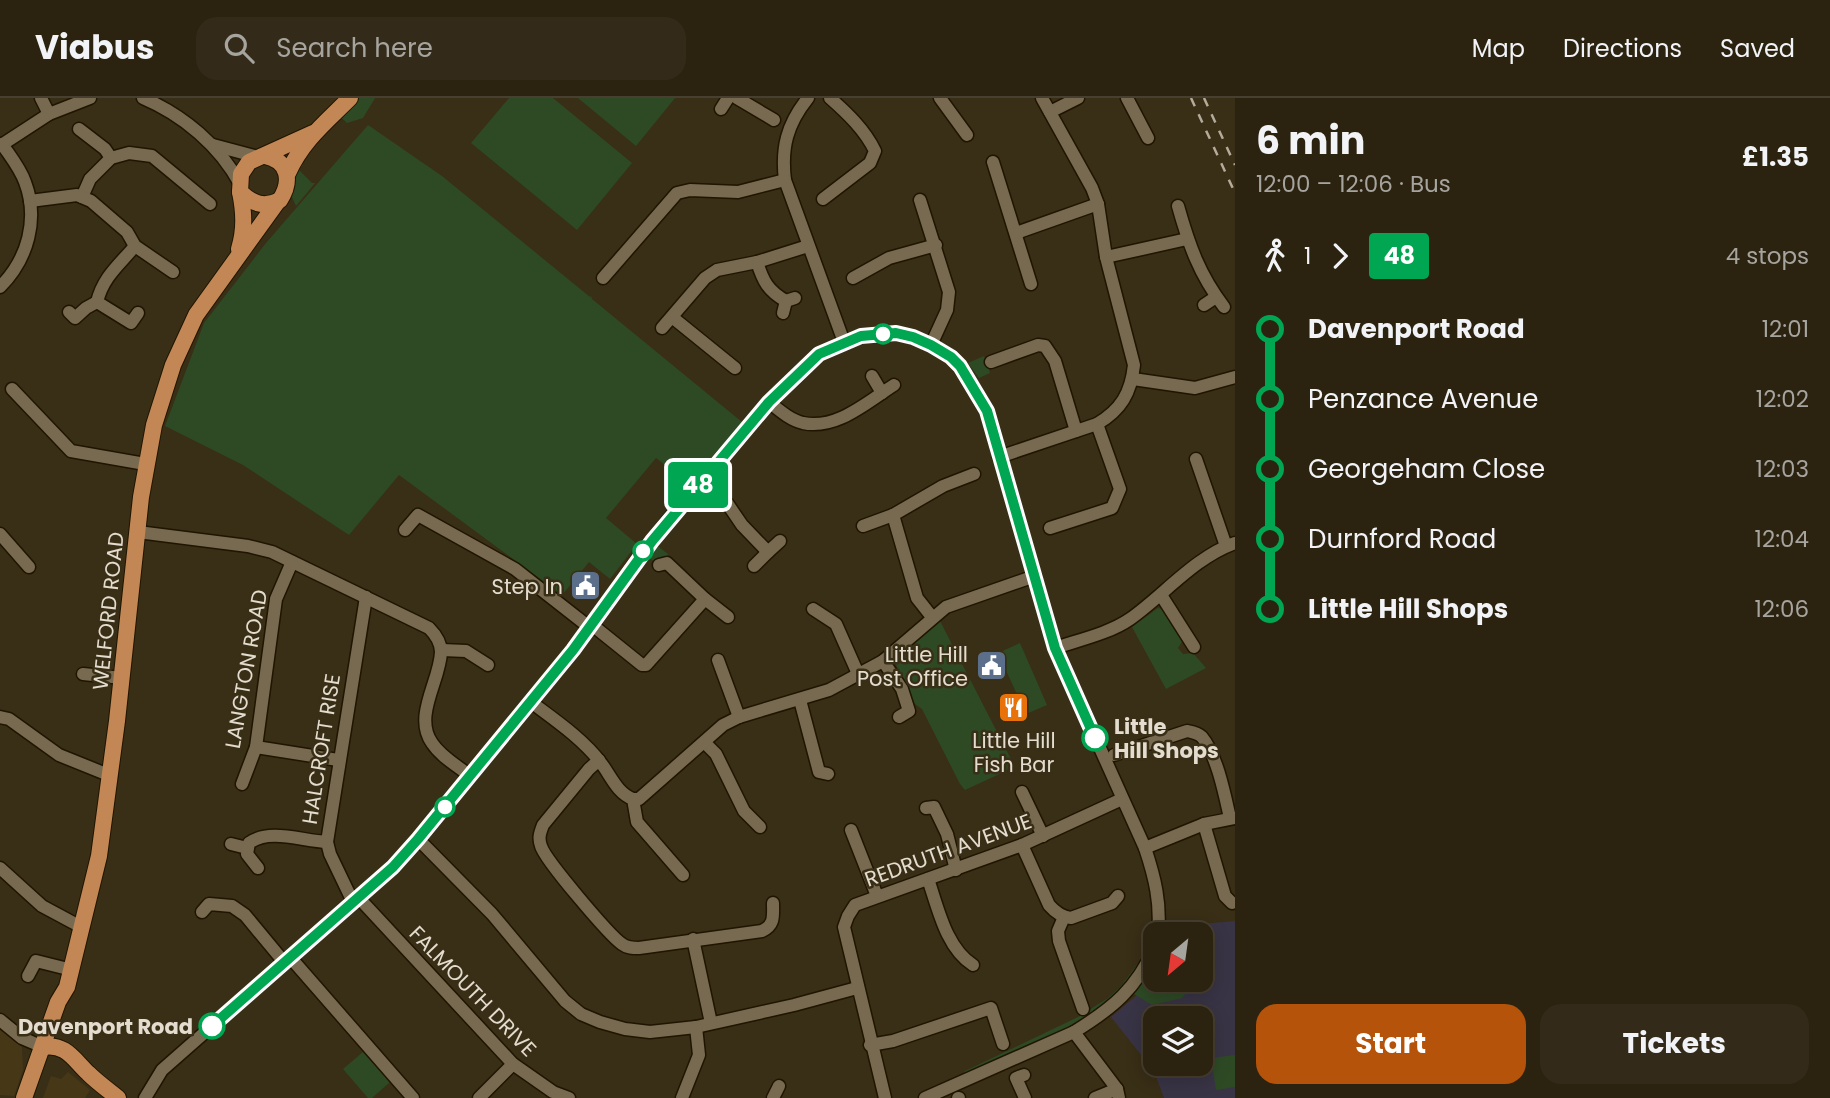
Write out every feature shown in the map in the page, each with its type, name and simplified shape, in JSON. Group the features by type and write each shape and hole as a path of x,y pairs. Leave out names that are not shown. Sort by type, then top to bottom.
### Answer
{"main road":[{"path":"313,133 249,162 241,174 240,188 254,203 261,205 278,201 287,186 288,173 298,153 313,133 350,98"},
{"path":"262,156 281,163 288,173"},
{"name":"WELFORD ROAD","path":"236,258 243,235 244,210 240,188"},
{"name":"WELFORD ROAD","path":"50,1046 67,1000 67,987 99,856 111,776 145,464 153,425 173,365 196,315 278,201"},
{"path":"50,1046 75,1058 88,1074 118,1098"},
{"path":"24,1098 50,1046"},
{"path":"35,1098 50,1046"}],"street":[{"path":"41,98 49,114"},
{"path":"0,286 11,276 23,256 30,235 30,201 24,180 1,145 49,114 90,98"},
{"path":"143,98 168,103 213,145 228,163 240,188"},
{"path":"737,98 774,120"},
{"path":"808,98 792,119 787,134 783,162 785,180 844,342"},
{"path":"823,199 870,163 875,151 870,140 830,98"},
{"path":"940,98 967,135"},
{"path":"999,457 1097,424 1122,405 1133,379 1134,365 1106,257 1098,204 1042,98"},
{"path":"1050,112 1078,98"},
{"path":"1127,98 1148,138"},
{"path":"79,129 105,149 111,158"},
{"path":"213,145 262,156"},
{"path":"82,197 90,179 111,158 129,153 152,156 188,192 210,204"},
{"path":"998,168 1016,233 1021,273 1031,284"},
{"path":"603,278 617,271 674,187 738,192 785,180"},
{"path":"30,201 77,195 82,197 100,215 127,232 135,246 173,272"},
{"path":"920,200 931,213 949,292 947,310 931,345"},
{"path":"1016,233 1098,204"},
{"path":"1184,212 1187,239 1202,276 1220,302 1204,305"},
{"path":"1106,257 1187,239"},
{"path":"857,270 936,244"},
{"path":"69,312 75,318 97,302 107,276 135,246"},
{"path":"662,328 705,278 717,270 757,262 808,246"},
{"path":"757,262 764,283 771,293 788,304"},
{"path":"97,302 131,323 138,313"},
{"path":"672,317 734,368"},
{"path":"145,1098 162,1070 393,867 531,702 642,552 769,402 819,354 844,342 874,334 896,333 931,345 960,366 980,396 987,411 1055,648 1145,848 1159,898 1158,922"},
{"path":"991,362 1038,345 1045,346 1055,361 1076,431"},
{"path":"872,376 882,393"},
{"path":"1133,379 1195,388 1235,377"},
{"path":"769,402 790,418 803,423 820,424 842,418 894,385"},
{"path":"12,389 71,451 145,464"},
{"path":"1051,528 1112,508 1120,489 1097,424"},
{"path":"1055,648 1128,621 1196,566 1232,545 1196,459"},
{"path":"863,526 893,515 943,486 961,484 974,474"},
{"path":"702,481 727,503 768,552"},
{"path":"405,530 421,511 515,569 649,669 705,599"},
{"path":"893,515 917,598 932,617"},
{"path":"138,532 248,546 272,552 429,628 442,650 425,719 426,731 431,743 440,753 470,776"},
{"path":"0,534 29,566"},
{"path":"754,566 780,541"},
{"path":"665,561 728,617"},
{"name":"LANGTON ROAD","path":"242,784 256,747 276,599 292,562"},
{"path":"531,702 571,733 599,760 620,791 633,799 639,799 723,725 739,717 800,700 859,676 883,661 932,617 958,601 1035,576"},
{"path":"1161,595 1190,646"},
{"name":"HALCROFT RISE","path":"356,899 330,855 327,842 366,597"},
{"path":"816,615 836,624 859,676"},
{"path":"442,650 466,651 488,665"},
{"path":"718,660 739,717"},
{"path":"883,661 901,689 907,713"},
{"path":"83,674 122,678"},
{"path":"800,700 821,774"},
{"path":"0,717 9,719 59,755 111,776"},
{"path":"1114,755 1187,731 1202,738 1219,774 1233,818 1204,824 1145,848"},
{"path":"705,743 716,754 744,811 760,827"},
{"path":"256,747 338,761"},
{"path":"599,760 543,825 539,836 544,853 603,925 623,945 639,948 762,931 769,927 773,920 773,903"},
{"path":"1022,792 1043,836"},
{"path":"633,799 637,822 664,862 683,876"},
{"name":"REDRUTH AVENUE","path":"885,1098 870,1045 844,927 855,905 1022,845 1122,799"},
{"path":"926,808 934,807 947,834 956,870"},
{"path":"1204,824 1225,900"},
{"path":"851,830 877,896"},
{"path":"258,868 247,854 247,848 249,843 261,837 276,836 327,842"},
{"path":"418,839 492,914 565,1002 581,1014 625,1030 650,1032 696,1027 857,988"},
{"path":"231,844 247,848"},
{"path":"1022,845 1049,905 1064,917 1070,918 1112,903 1118,896"},
{"path":"0,868 42,906 83,928"},
{"path":"928,879 951,942 964,964"},
{"name":"FALMOUTH DRIVE","path":"356,899 513,1064 553,1092 569,1098"},
{"path":"205,904 232,906 245,915 413,1098"},
{"path":"1064,917 1058,931 1059,941 1083,999"},
{"path":"693,939 712,1023"},
{"path":"28,976 36,961 72,970"},
{"path":"925,1098 1074,1032 1124,997 1143,971"},
{"path":"870,1045 893,1041 990,1004 1003,1044"},
{"path":"0,1020 22,1038 50,1046"},
{"path":"682,1098 699,1055 696,1027"},
{"path":"1074,1032 1118,1094 1095,1098"},
{"path":"479,1098 513,1064"},
{"path":"1024,1075 1016,1078 1025,1098"}],"shaded area":[{"path":"1235,921 1235,1098 1164,1098 1156,1076 1213,1076 1213,1006 1143,1006 1143,1057 1111,1017 1143,990 1213,992 1213,923"},
{"path":"0,1029 22,1047 23,1070 14,1096 0,1095"},
{"path":"68,1072 90,1090 85,1098 43,1098 51,1076 61,1079"}],"green space":[{"path":"350,98 375,98 363,118 347,123 335,112"},
{"path":"509,98 553,98 632,163 577,230 471,143"},
{"path":"578,98 675,98 636,146"},
{"path":"368,125 442,176 742,422 690,484 656,458 606,518 637,544 610,579 589,562 562,595 399,475 349,535 243,465 165,426 204,323 266,243"},
{"path":"294,159 303,165 299,170 315,183 296,206 287,186"},
{"path":"984,356 990,373 979,378 968,363"},
{"path":"651,541 668,554 667,563 659,565 642,553"},
{"path":"1158,608 1167,611 1183,640 1178,648 1183,654 1193,653 1206,668 1166,689 1132,627"},
{"path":"939,619 1013,763 1006,771 965,790 922,709 915,704 894,660"},
{"path":"1020,643 1047,705 1026,714 998,653"},
{"path":"1143,960 1143,992 1187,992 1182,998 1152,1005 1129,991 1093,1020 960,1081 965,1071 1078,1017 1108,998"},
{"path":"363,1052 390,1082 372,1098 368,1098 343,1069"},
{"path":"1235,1055 1235,1087 1216,1090 1213,1058"}],"railway":[{"path":"1191,98 1235,193"},
{"path":"1204,98 1235,165"}],"bus line":[{"name":"48","path":"212,1026 393,867 573,650 642,552 769,402 819,354 861,336 896,333 931,345 960,366 980,396 987,411 1055,648 1095,738"}],"place":[{"name":"Step In","path":"586,586"},
{"name":"Little Hill Post Office","path":"991,666"},
{"name":"Little Hill Fish Bar","path":"1014,708"},
{"name":"Little Hill Shops","path":"1095,738"},
{"name":"Davenport Road","path":"212,1026"}]}
